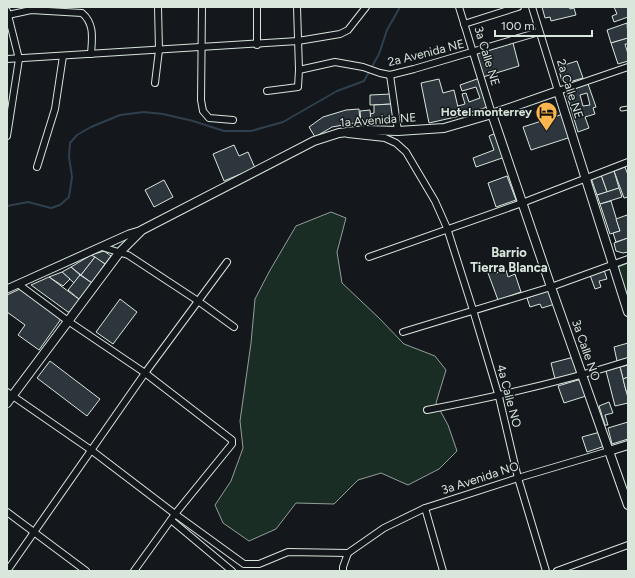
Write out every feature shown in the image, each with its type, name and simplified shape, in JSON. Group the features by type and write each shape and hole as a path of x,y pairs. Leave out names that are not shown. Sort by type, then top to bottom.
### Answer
{"main road":[{"name":"1a Avenida NE","path":"9,397 119,253 142,230 314,141 339,133 365,130 398,131 444,128 492,114 558,91"},
{"name":"2a Calle NE","path":"558,91 628,312"},
{"name":"3a Calle NE","path":"492,114 522,203"},
{"name":"3a Calle NO","path":"522,203 628,505"},
{"name":"3a Avenida NO","path":"609,451 628,445"}],"street":[{"path":"156,84 159,50 158,7"},
{"path":"202,7 201,100 203,111 209,118 233,120"},
{"path":"257,7 257,45"},
{"path":"267,91 298,87 299,70 297,7"},
{"path":"7,59 257,45 298,41 340,34 348,30 366,7"},
{"name":"3a Calle NE","path":"459,7 492,114"},
{"path":"464,24 518,7"},
{"name":"2a Calle NE","path":"532,7 558,91"},
{"path":"7,136 19,59 8,13 31,10 82,13 86,16 92,27 91,54"},
{"name":"2a Avenida NE","path":"299,70 335,62 363,67 390,75 539,32"},
{"path":"37,167 55,109 63,56"},
{"name":"1a Avenida NE","path":"558,91 628,67"},
{"path":"390,75 398,131"},
{"name":"4a Calle NO","path":"339,133 385,138 396,143 406,152 435,201 447,228 499,396 518,478 546,571"},
{"path":"369,257 447,228 522,203 628,162"},
{"path":"7,289 129,234 142,230"},
{"path":"102,247 128,256 198,301 234,327"},
{"path":"403,332 551,287 628,259"},
{"path":"7,571 145,373 227,262"},
{"path":"18,284 68,321 145,373 232,440 232,444 175,514 134,571"},
{"path":"427,410 499,396 582,376 628,361"},
{"path":"9,397 91,450 244,564 259,564 288,552 348,552 342,567 343,571"},
{"name":"3a Avenida NO","path":"348,552 384,528 424,508 609,451"},
{"path":"424,508 443,571"},
{"path":"7,512 86,571"},
{"path":"171,520 232,571"},
{"path":"557,571 628,545"}],"lane":[{"path":"622,109 628,108"}],"green space":[{"path":"331,212 346,218 337,252 342,283 404,344 435,356 446,370 436,403 448,425 457,451 439,469 408,485 381,473 358,480 334,504 296,503 276,529 249,541 223,523 215,505 231,481 243,448 240,421 251,343 255,299 296,226"},
{"path":"628,263 628,300 618,267"}],"building":[{"path":"542,7 574,8 576,15 551,21 550,17 545,18"},
{"path":"614,7 628,7 628,17 614,22 612,16 617,14"},
{"path":"627,23 628,38 611,43 607,30"},
{"path":"628,38 628,44 625,44 628,54 628,61 618,64 611,43"},
{"path":"513,43 519,66 483,77 476,54"},
{"path":"577,61 583,78 566,83 562,81 558,67"},
{"path":"480,78 487,107 460,116 458,106 465,104 462,94 466,93 469,102 480,98 476,87 462,91 460,85"},
{"path":"439,79 443,93 454,90 460,116 429,123 421,83"},
{"path":"588,84 596,107 593,108 595,114 585,117 589,128 578,132 567,96 569,90","holes":["587,93 590,105 583,106 580,95"]},
{"path":"391,94 392,104 370,105 370,95"},
{"path":"392,104 393,118 391,120 371,121 370,114 374,113 374,105"},
{"path":"359,109 360,122 332,127 315,137 309,127 323,117 346,110"},
{"path":"370,110 371,121 361,122 360,111"},
{"name":"Hotel monterrey","path":"563,114 571,137 531,150 523,127"},
{"path":"496,133 505,157 476,167 473,158 494,150 489,136"},
{"path":"234,145 239,156 248,152 255,168 224,181 213,154"},
{"path":"625,167 628,175 628,197 624,198 614,171"},
{"path":"614,171 619,188 607,192 601,175"},
{"path":"601,175 607,192 597,195 591,178"},
{"path":"507,176 516,200 496,207 488,183"},
{"path":"164,180 173,197 154,207 145,190"},
{"path":"619,188 622,197 600,204 597,195"},
{"path":"611,201 620,231 610,234 600,204"},
{"path":"627,215 628,238 616,242 613,233 620,231 616,219"},
{"path":"628,238 628,252 623,253 616,251 614,243"},
{"path":"104,251 111,256 105,264 91,255"},
{"path":"91,255 95,257 81,275 71,267"},
{"path":"95,257 105,264 92,283 81,275"},
{"path":"71,267 80,275 74,283 62,272"},
{"path":"495,270 496,273 506,270 508,277 515,274 521,292 498,300 488,273"},
{"path":"604,270 607,279 599,281 601,287 595,289 590,275"},
{"path":"62,272 70,279 63,286 49,277"},
{"path":"80,275 92,283 80,300 68,290"},
{"path":"49,277 80,300 71,312 68,312 31,285"},
{"path":"20,289 61,319 39,350 18,335 25,325 7,312 7,295"},
{"path":"550,290 555,304 542,308 540,304 530,307 527,298"},
{"path":"120,299 137,312 113,344 96,332"},
{"path":"628,343 628,358 617,361 614,347"},
{"path":"574,357 578,369 577,374 555,379 551,363"},
{"path":"50,361 100,399 87,416 37,378"},
{"path":"628,365 628,377 623,379 620,367"},
{"path":"620,367 628,403 615,406 606,371"},
{"path":"628,377 628,391 626,391 623,379"},
{"path":"578,380 582,382 586,396 564,403 558,386"},
{"path":"609,402 613,413 605,415 608,425 605,425 599,406"},
{"path":"628,422 628,439 612,444 608,428"},
{"path":"600,432 604,443 602,447 587,452 582,437"}],"waterway":[{"path":"7,206 28,202 51,208 60,205 69,197 72,177 69,157 70,143 77,135 91,127 120,115 144,112 163,114 193,121 224,131 251,131 283,122 337,91 364,81 379,54 387,30 400,7"}],"place":[{"name":"Hotel monterrey","path":"547,132"}],"district":[{"name":"Barrio Tierra Blanca","path":"509,260"}]}
